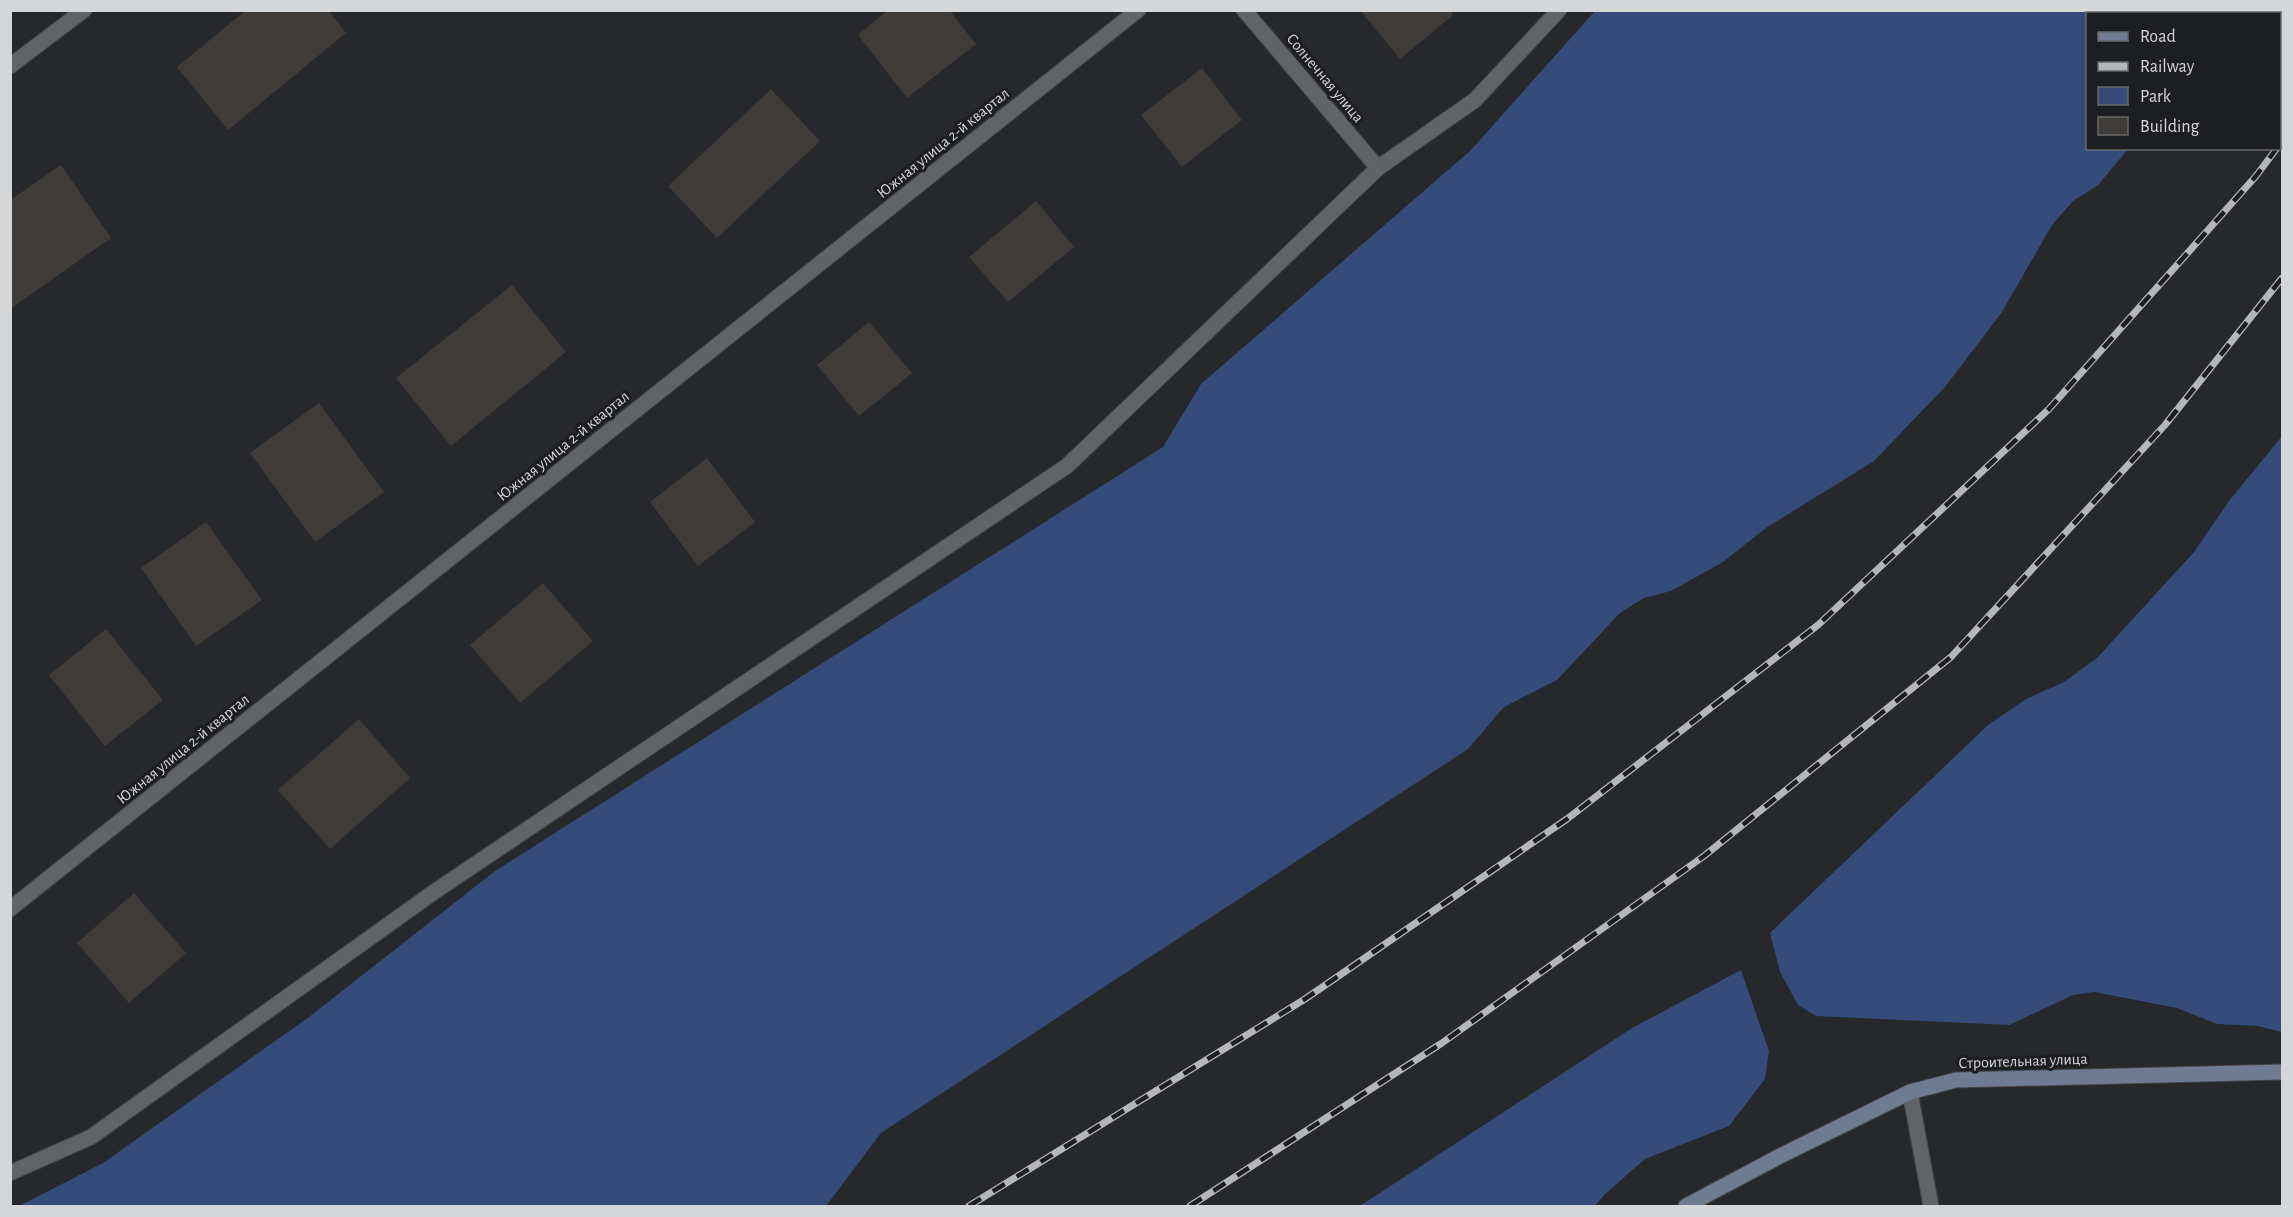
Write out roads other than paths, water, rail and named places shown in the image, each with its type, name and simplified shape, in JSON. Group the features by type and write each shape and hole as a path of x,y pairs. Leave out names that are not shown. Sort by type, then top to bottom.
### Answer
{"street":[{"path":"10,66 84,10"},
{"name":"Южная улица 2-й квартал","path":"10,909 1138,10"},
{"name":"Солнечная улица","path":"1244,10 1377,168"},
{"path":"10,1173 91,1137 434,892 1067,466 1377,168 1475,100 1559,10"},
{"name":"Строительная улица","path":"1686,1206 1780,1156 1910,1092 1956,1080 2283,1072"},
{"path":"1910,1092 1931,1206"}],"railway":[{"path":"969,1206 1305,999 1567,819 1818,625 2049,409 2256,176 2276,150"},
{"path":"1190,1206 1442,1043 1704,856 1951,657 2165,425 2282,278"}]}
